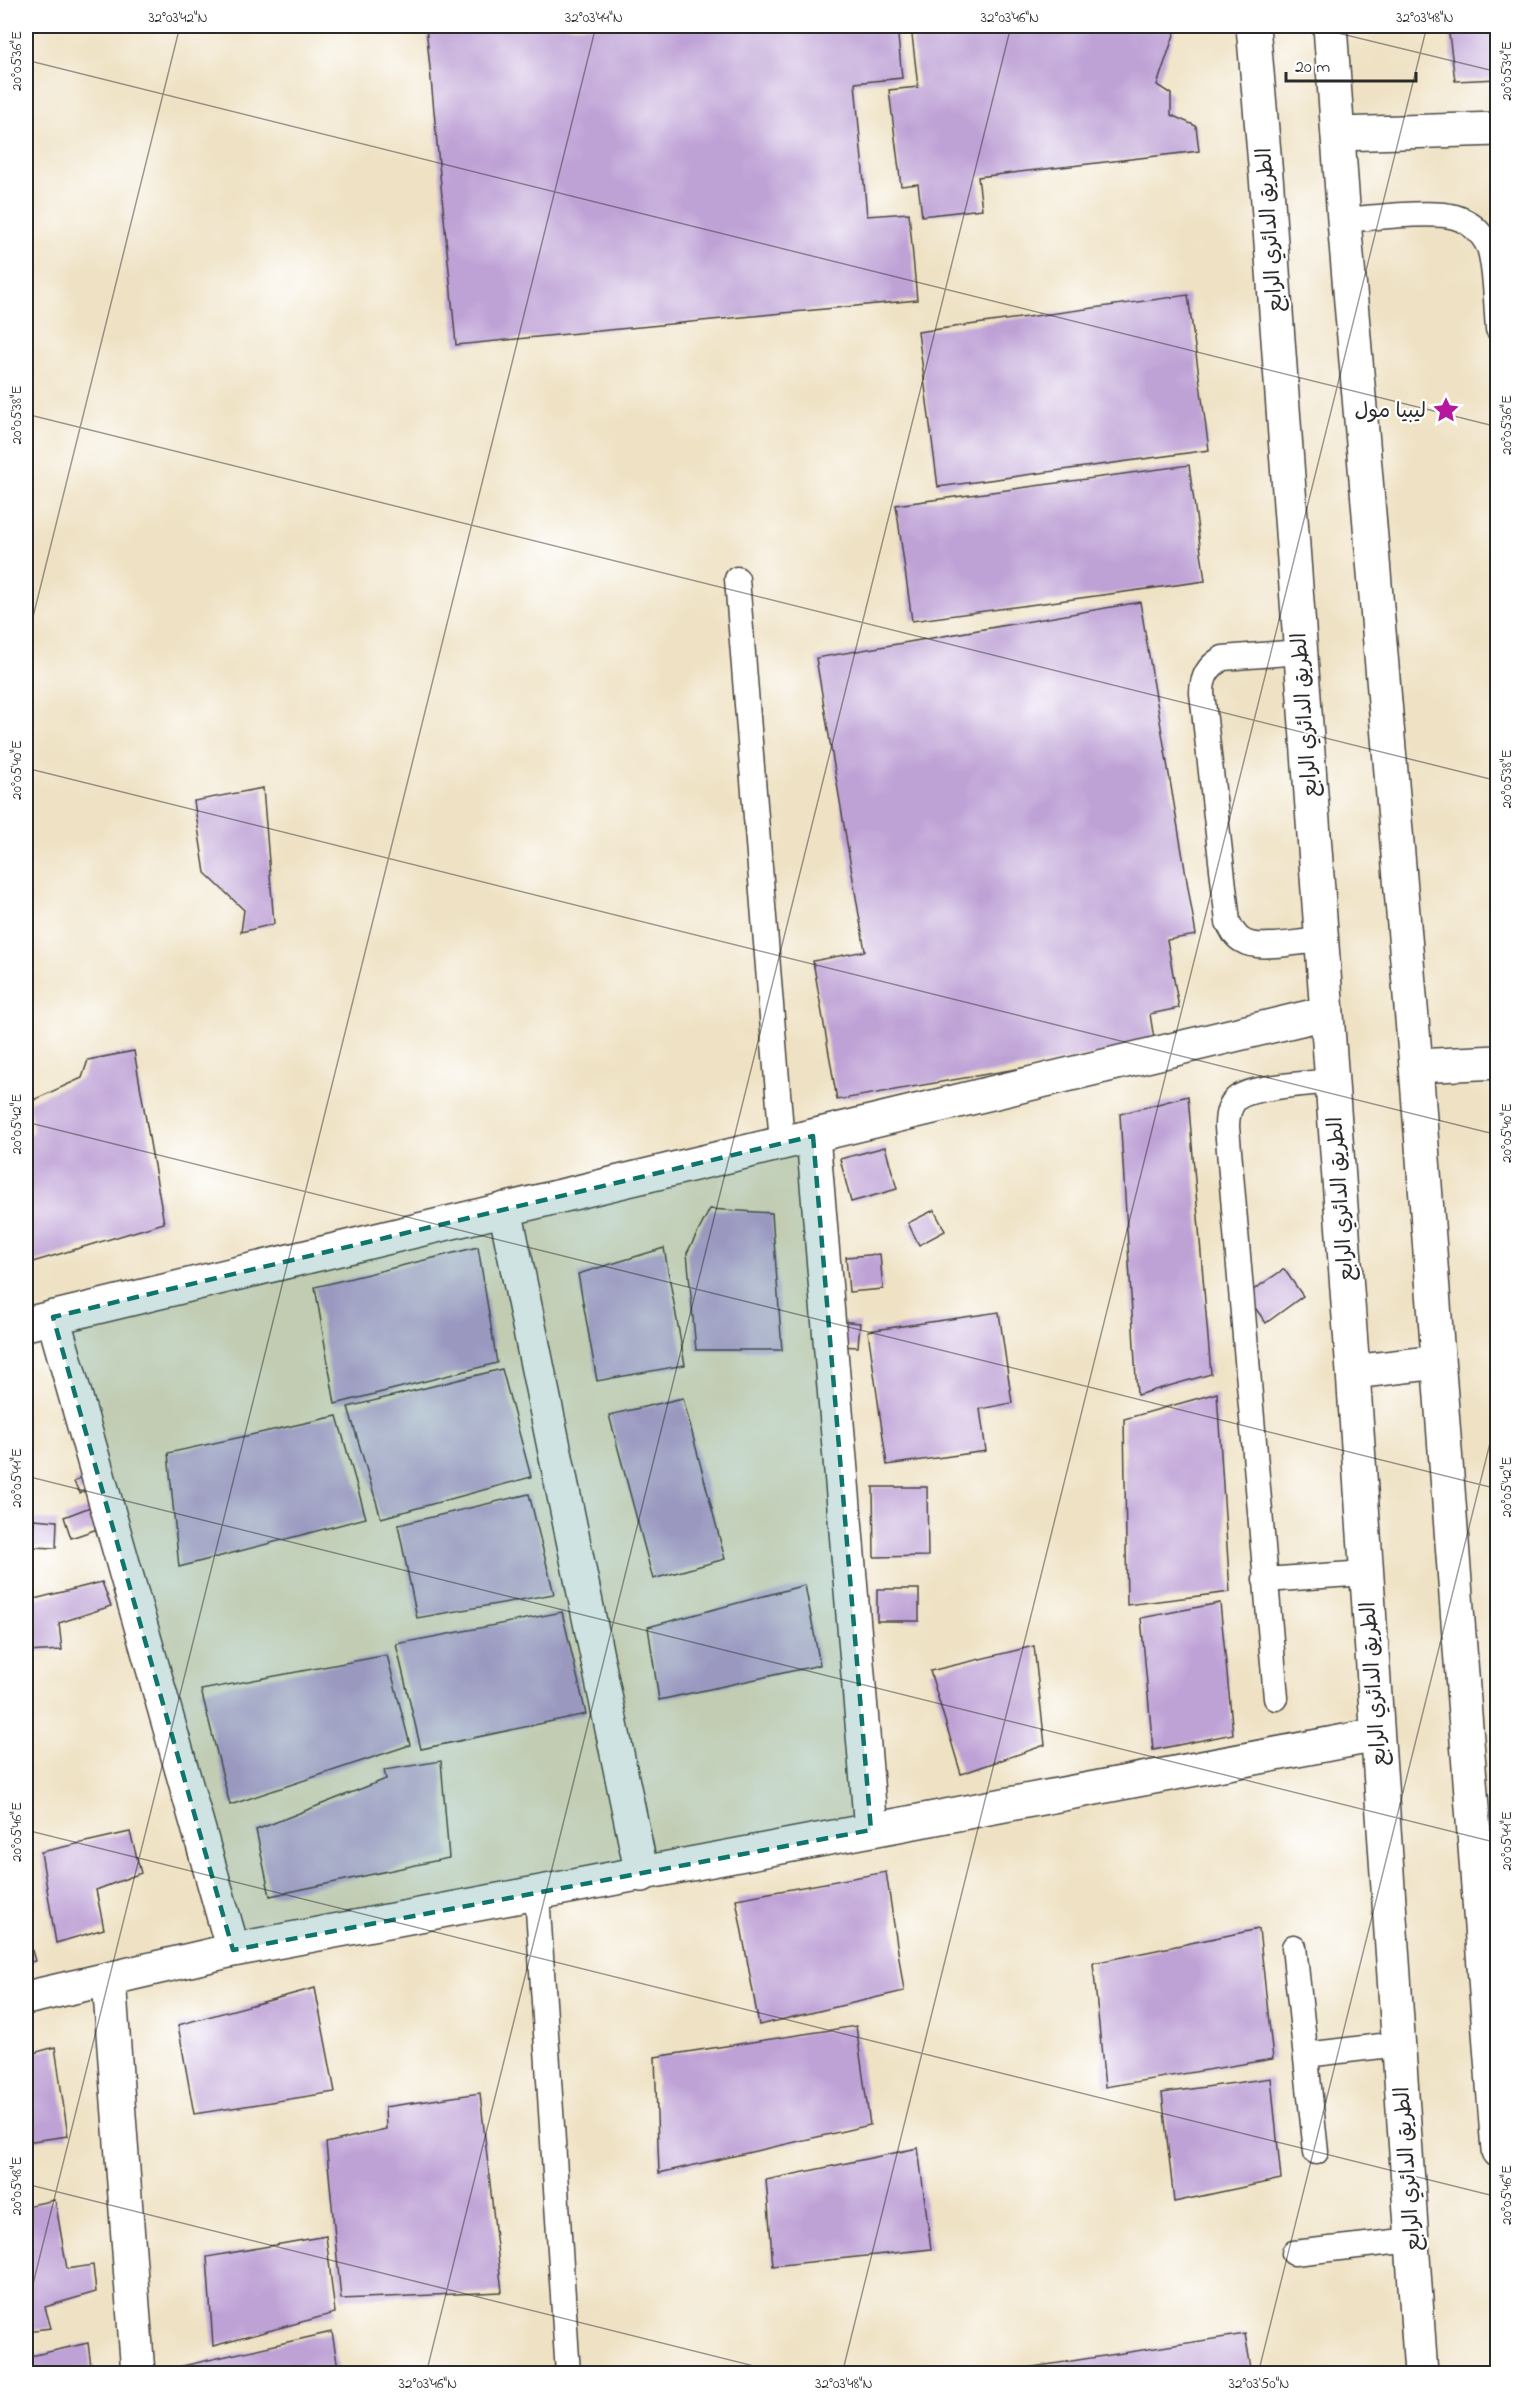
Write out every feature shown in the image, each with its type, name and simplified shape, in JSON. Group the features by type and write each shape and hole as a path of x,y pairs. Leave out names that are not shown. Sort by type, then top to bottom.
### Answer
{"street":[{"name":"الطريق الدائري الرابع","path":"1253,26 1353,1372 1421,2373"},
{"path":"1330,26 1344,220 1416,1066 1497,2151"},
{"path":"1338,134 1497,129"},
{"path":"233,1950 39,1320 1326,1013"},
{"path":"1416,1066 1497,1062"},
{"path":"798,1139 871,1830"},
{"path":"506,1209 642,1875"},
{"path":"1353,1372 1438,1362"},
{"path":"26,1998 233,1950 642,1875 1377,1735"},
{"path":"109,1979 138,2373"}],"lane":[{"path":"1344,220 1437,214 1455,217 1471,225 1484,237 1491,254 1497,329"},
{"path":"737,579 798,1139"},
{"path":"1300,652 1223,658 1214,662 1208,669 1202,680 1202,693 1228,922 1243,942 1254,946 1320,940"},
{"path":"1276,1698 1227,1114 1233,1102 1247,1092 1331,1081"},
{"path":"1265,1580 1366,1573"},
{"path":"537,1894 568,2373"},
{"path":"1294,1947 1316,2152"},
{"path":"1306,2055 1398,2044"},
{"path":"1294,2253 1412,2240"}],"highlighted area":[{"path":"813,1136 871,1830 233,1950 53,1317"}],"building":[{"path":"426,26 897,26 902,78 855,83 867,216 909,213 917,300 456,345"},
{"path":"911,26 1177,26 1157,85 1171,94 1171,115 1196,126 1199,151 978,177 982,209 922,216 918,184 901,186 889,90 918,87"},
{"path":"1448,26 1498,26 1498,79 1455,81"},
{"path":"1188,295 1209,450 938,487 918,332"},
{"path":"1189,465 1205,581 912,621 896,505"},
{"path":"1140,602 1196,935 1167,940 1179,1008 1150,1014 1155,1045 837,1100 813,961 865,951 816,658"},
{"path":"263,788 274,924 241,932 244,910 205,873 194,801"},
{"path":"134,1051 164,1223 26,1264 26,1139 33,1131 29,1102 82,1078 88,1060"},
{"path":"1188,1096 1211,1374 1137,1395 1120,1114"},
{"path":"885,1147 897,1189 851,1202 840,1159"},
{"path":"710,1209 772,1213 782,1350 696,1350 687,1253"},
{"path":"934,1210 945,1231 919,1245 908,1223"},
{"path":"478,1247 497,1363 335,1404 315,1287"},
{"path":"664,1248 685,1365 597,1381 578,1274"},
{"path":"880,1254 883,1289 849,1292 846,1257"},
{"path":"1284,1269 1303,1296 1266,1323 1246,1295"},
{"path":"999,1312 1012,1403 980,1409 986,1451 887,1465 868,1331"},
{"path":"838,1321 860,1323 858,1347 837,1346"},
{"path":"502,1369 531,1477 381,1518 348,1407"},
{"path":"1217,1393 1230,1592 1127,1605 1124,1419"},
{"path":"683,1398 725,1559 653,1579 609,1415"},
{"path":"337,1416 366,1518 179,1567 168,1453"},
{"path":"84,1475 90,1487 80,1493 74,1482"},
{"path":"873,1487 927,1487 928,1556 874,1557"},
{"path":"529,1494 554,1594 417,1618 398,1525"},
{"path":"98,1504 106,1526 71,1538 64,1517"},
{"path":"34,1519 57,1521 56,1548 32,1547"},
{"path":"26,1558 32,1558 32,1575 26,1575"},
{"path":"102,1582 111,1606 59,1623 62,1650 26,1652 26,1601"},
{"path":"805,1585 820,1665 659,1700 648,1627"},
{"path":"877,1589 919,1589 919,1621 877,1621"},
{"path":"1220,1603 1233,1734 1153,1750 1141,1618"},
{"path":"562,1612 586,1714 421,1749 396,1644"},
{"path":"1034,1646 1045,1745 961,1774 930,1671"},
{"path":"387,1655 410,1745 230,1805 201,1690"},
{"path":"441,1761 449,1858 270,1896 256,1830 386,1779 384,1770"},
{"path":"130,1832 141,1873 96,1890 104,1929 56,1943 41,1852"},
{"path":"886,1872 904,1991 759,2025 736,1899"},
{"path":"1259,1929 1273,2059 1105,2087 1093,1963"},
{"path":"26,1930 35,1961 26,1963"},
{"path":"315,1988 335,2092 194,2114 178,2025"},
{"path":"856,2026 870,2125 659,2173 655,2057"},
{"path":"55,2047 68,2136 26,2142 26,2055"},
{"path":"1271,2078 1281,2179 1174,2202 1162,2093"},
{"path":"480,2093 502,2292 341,2299 326,2143 386,2129 385,2107"},
{"path":"918,2148 931,2249 773,2266 766,2180"},
{"path":"55,2200 67,2269 93,2265 96,2292 45,2307 51,2328 26,2331 26,2206"},
{"path":"326,2236 335,2313 213,2346 207,2257"},
{"path":"332,2332 339,2374 178,2374 178,2367"},
{"path":"1245,2334 1252,2374 1001,2374 1001,2372"},
{"path":"88,2343 92,2374 26,2374 26,2357"}],"place":[{"name":"ليبيا مول","path":"1446,410"}]}
